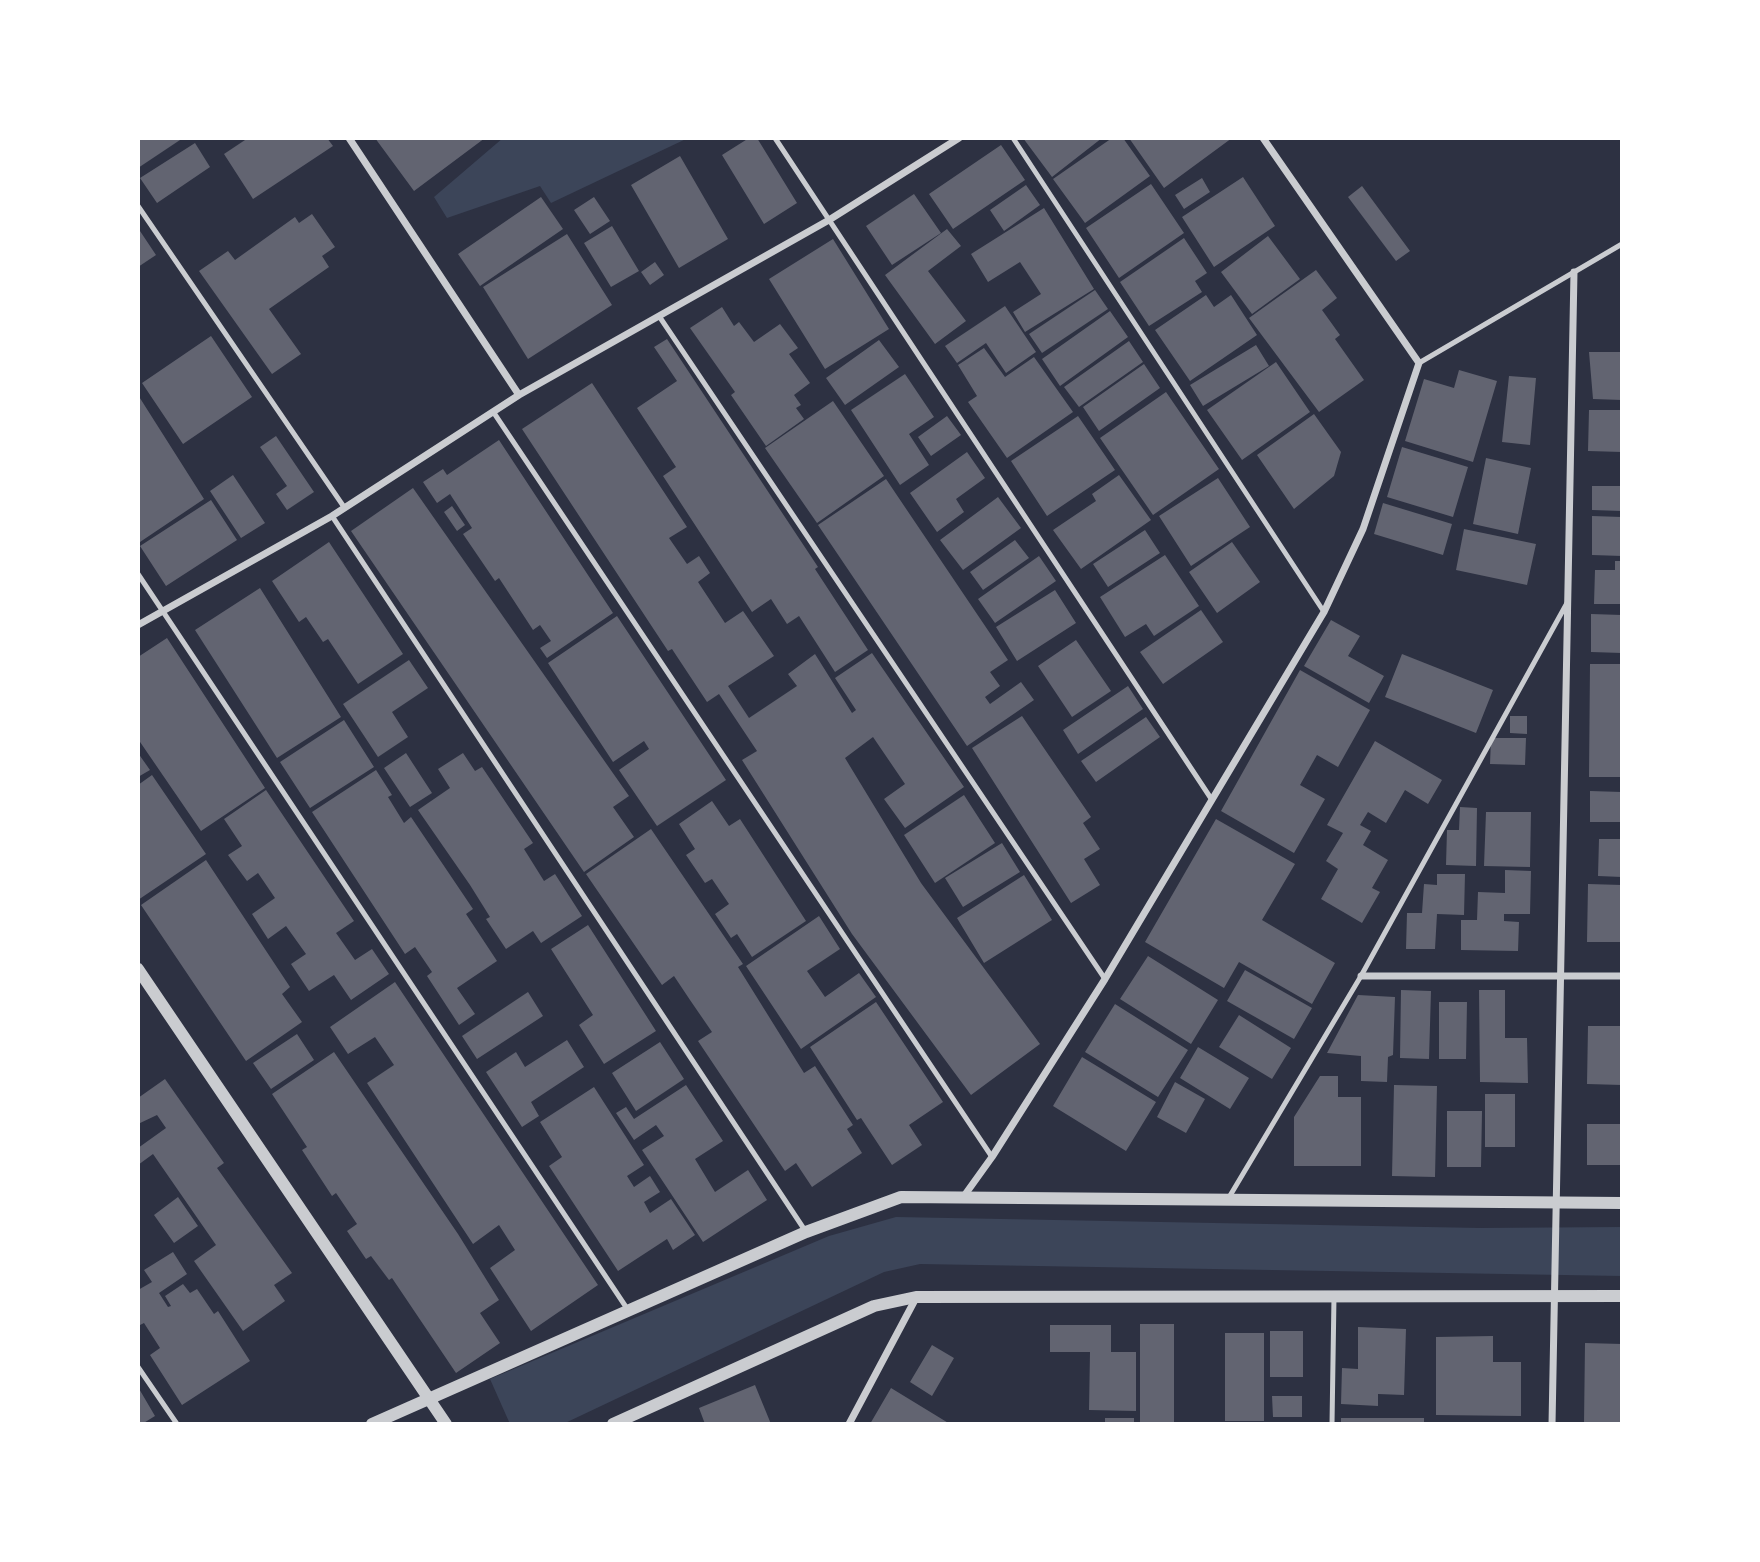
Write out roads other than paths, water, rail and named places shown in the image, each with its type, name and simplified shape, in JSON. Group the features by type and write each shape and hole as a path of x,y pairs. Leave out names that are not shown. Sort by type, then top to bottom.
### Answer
{"street":[{"path":"349,138 519,395"},
{"path":"138,625 332,516 519,395 829,219 959,138"},
{"path":"964,1196 992,1157 1105,979 1324,612 1363,529 1419,363 1263,138"},
{"path":"1552,1424 1557,1296 1574,272"},
{"path":"138,969 446,1424"},
{"path":"1361,976 1622,976"},
{"path":"372,1424 806,1232 901,1198 964,1196 1622,1203"},
{"path":"612,1424 874,1306 916,1297 1622,1296"},
{"path":"849,1424 916,1297"}],"lane":[{"path":"775,138 1212,800"},
{"path":"1013,138 1324,612"},
{"path":"138,206 344,507"},
{"path":"1419,363 1622,244"},
{"path":"659,316 1105,979"},
{"path":"494,413 992,1157"},
{"path":"332,516 806,1232"},
{"path":"138,574 628,1310"},
{"path":"1228,1199 1361,976 1568,601"},
{"path":"1332,1424 1335,1296"},
{"path":"138,1367 177,1424"}]}
